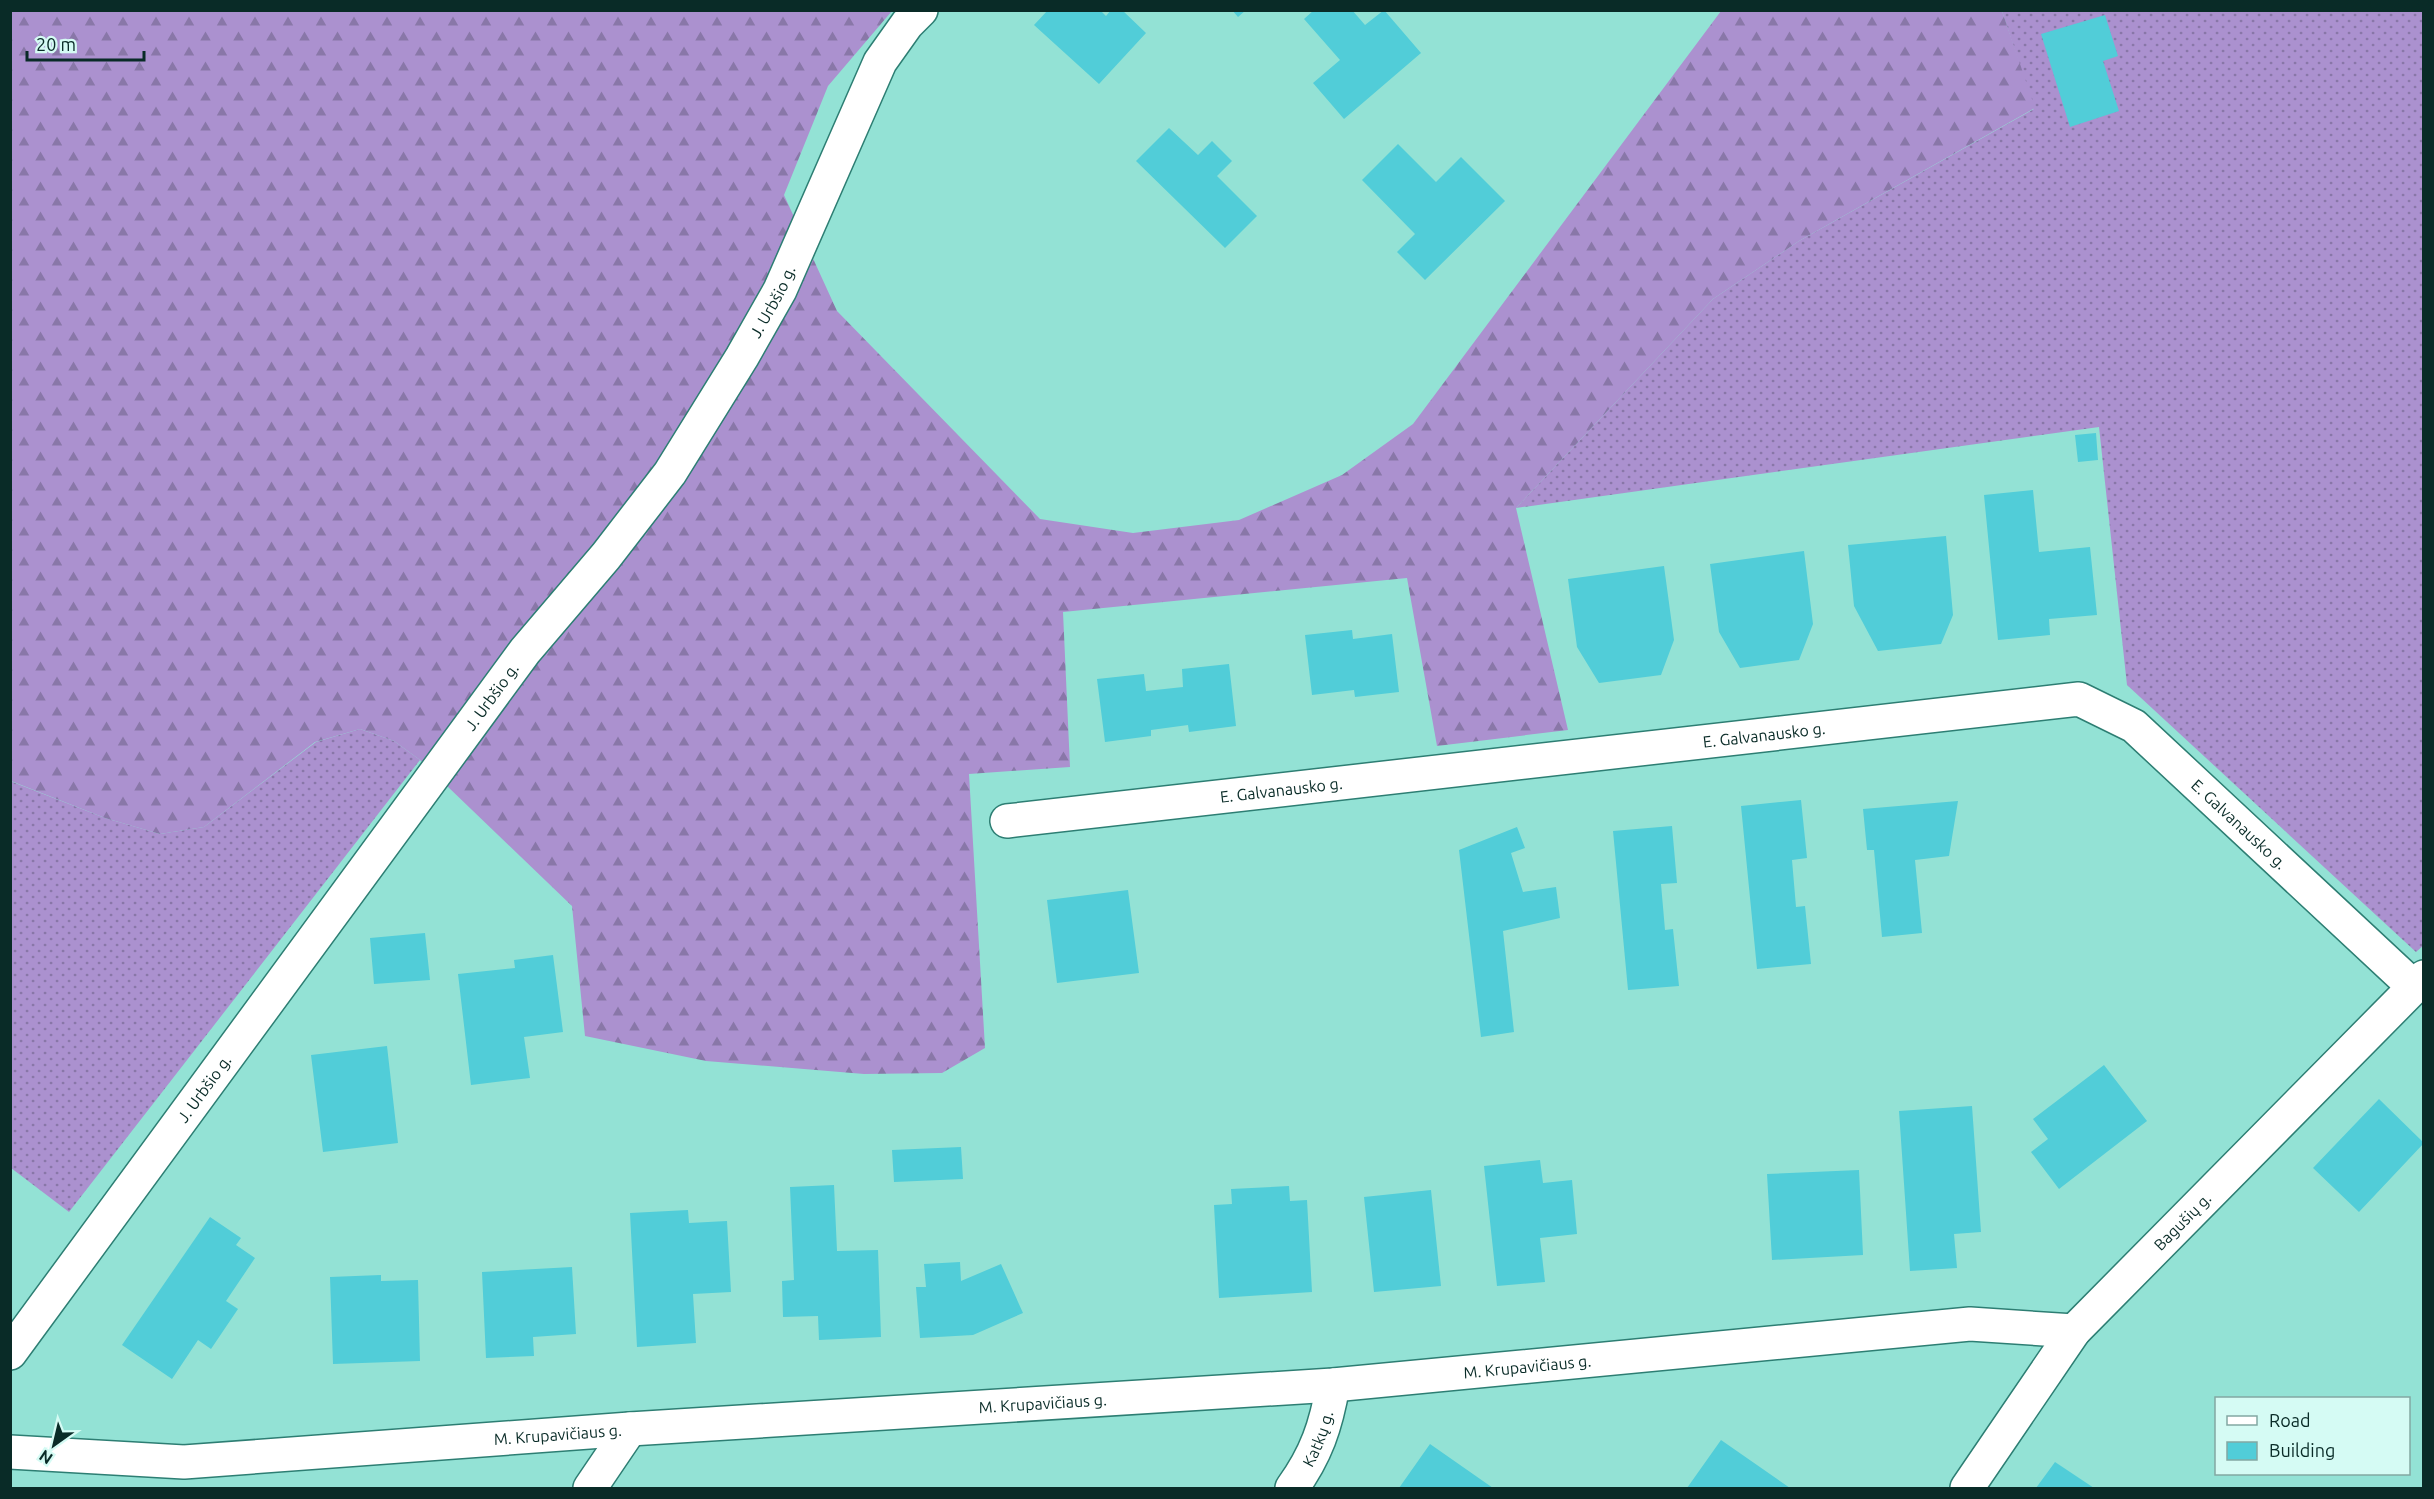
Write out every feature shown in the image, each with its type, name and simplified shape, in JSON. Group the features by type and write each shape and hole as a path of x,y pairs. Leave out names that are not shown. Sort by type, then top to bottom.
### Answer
{"street":[{"name":"J. Urbšio g.","path":"10,1353 525,651 606,556 670,473 742,357 780,290 880,62 907,24 921,10"},
{"name":"E. Galvanausko g.","path":"1007,821 2079,699 2134,726 2419,982"},
{"name":"Bagušių g.","path":"1967,1488 2074,1331 2419,982"},
{"name":"M. Krupavičiaus g.","path":"10,1452 184,1462 630,1429 1333,1386 1970,1324 2074,1331"},
{"name":"Katkų g.","path":"1292,1488 1314,1454 1328,1420 1333,1386"},
{"path":"590,1488 630,1429"}],"green space":[{"path":"10,11 892,11 828,86 784,195 837,311 1040,519 1133,533 1239,520 1342,475 1413,424 1721,11 2002,11 2035,108 1799,241 1713,299 1516,508 1568,730 1437,746 1407,578 1063,612 1070,767 969,774 985,1048 942,1073 864,1074 706,1061 585,1036 572,906 420,760 394,741 360,729 315,742 204,827 160,834 105,818 11,781"},
{"path":"2002,11 2423,11 2424,945 2416,952 2127,685 2099,427 1516,508 1713,299 1799,241 2034,109"},
{"path":"360,729 394,741 420,760 69,1212 11,1168 10,781 105,818 160,834 204,827 316,742"}],"building":[{"path":"1048,10 1100,10 1106,16 1111,10 1122,10 1146,33 1099,84 1034,25"},
{"path":"1232,10 1246,10 1238,17"},
{"path":"1314,10 1352,10 1365,25 1384,10 1421,53 1344,119 1313,83 1340,60 1304,19"},
{"path":"2105,15 2118,56 2103,61 2119,111 2070,127 2041,34"},
{"path":"1169,128 1198,155 1212,141 1232,161 1217,176 1257,216 1225,248 1136,161"},
{"path":"1398,144 1436,182 1461,157 1505,201 1425,280 1397,252 1415,234 1362,180"},
{"path":"2096,433 2098,460 2078,462 2075,435"},
{"path":"2033,490 2039,552 2090,547 2097,615 2049,619 2050,635 1998,640 1984,495"},
{"path":"1946,536 1953,615 1941,644 1878,651 1854,606 1848,545"},
{"path":"1804,551 1813,624 1799,660 1740,668 1719,632 1710,564"},
{"path":"1664,566 1674,640 1661,675 1599,683 1577,647 1568,579"},
{"path":"1352,630 1353,639 1392,634 1399,692 1355,697 1354,690 1312,695 1305,635"},
{"path":"1229,664 1236,726 1189,732 1188,725 1151,730 1151,736 1105,742 1097,679 1144,674 1146,691 1183,687 1182,669"},
{"path":"1801,800 1807,858 1792,860 1796,907 1805,906 1811,964 1757,969 1741,806"},
{"path":"1958,801 1949,856 1915,860 1922,933 1882,937 1874,850 1867,850 1863,809"},
{"path":"1672,826 1677,883 1661,884 1665,930 1673,929 1679,986 1628,990 1613,831"},
{"path":"1517,827 1525,848 1511,853 1523,892 1556,887 1560,918 1503,931 1514,1032 1481,1037 1459,850"},
{"path":"1128,890 1139,973 1057,983 1047,900"},
{"path":"425,933 430,980 374,984 370,938"},
{"path":"553,955 563,1032 524,1037 530,1078 471,1085 458,974 515,968 514,960"},
{"path":"387,1046 398,1143 323,1152 311,1055"},
{"path":"2104,1065 2147,1121 2059,1189 2031,1152 2048,1139 2033,1119"},
{"path":"2379,1099 2424,1143 2359,1212 2313,1168"},
{"path":"1972,1106 1981,1232 1954,1234 1957,1268 1910,1271 1899,1111"},
{"path":"961,1147 963,1179 894,1182 892,1150"},
{"path":"1540,1160 1543,1183 1572,1180 1577,1234 1540,1238 1545,1282 1497,1286 1484,1166"},
{"path":"1859,1170 1863,1255 1772,1260 1767,1174"},
{"path":"834,1185 837,1251 878,1250 881,1337 819,1340 818,1316 783,1317 782,1281 794,1280 790,1187"},
{"path":"1289,1186 1290,1201 1307,1200 1312,1292 1219,1298 1214,1205 1232,1204 1231,1189"},
{"path":"1431,1190 1441,1286 1374,1292 1364,1197"},
{"path":"688,1210 689,1223 727,1221 731,1292 693,1294 696,1343 637,1347 630,1213"},
{"path":"210,1217 241,1238 236,1245 255,1258 226,1301 238,1309 211,1349 198,1340 172,1379 122,1345"},
{"path":"960,1262 961,1281 1001,1264 1023,1313 973,1335 920,1338 916,1287 926,1287 924,1264"},
{"path":"572,1267 576,1334 533,1337 534,1356 486,1358 482,1272"},
{"path":"381,1275 381,1281 418,1280 420,1361 333,1364 330,1277"},
{"path":"1721,1440 1790,1488 1687,1488"},
{"path":"1430,1444 1493,1488 1399,1488"},
{"path":"2055,1462 2094,1488 2036,1488"}]}
